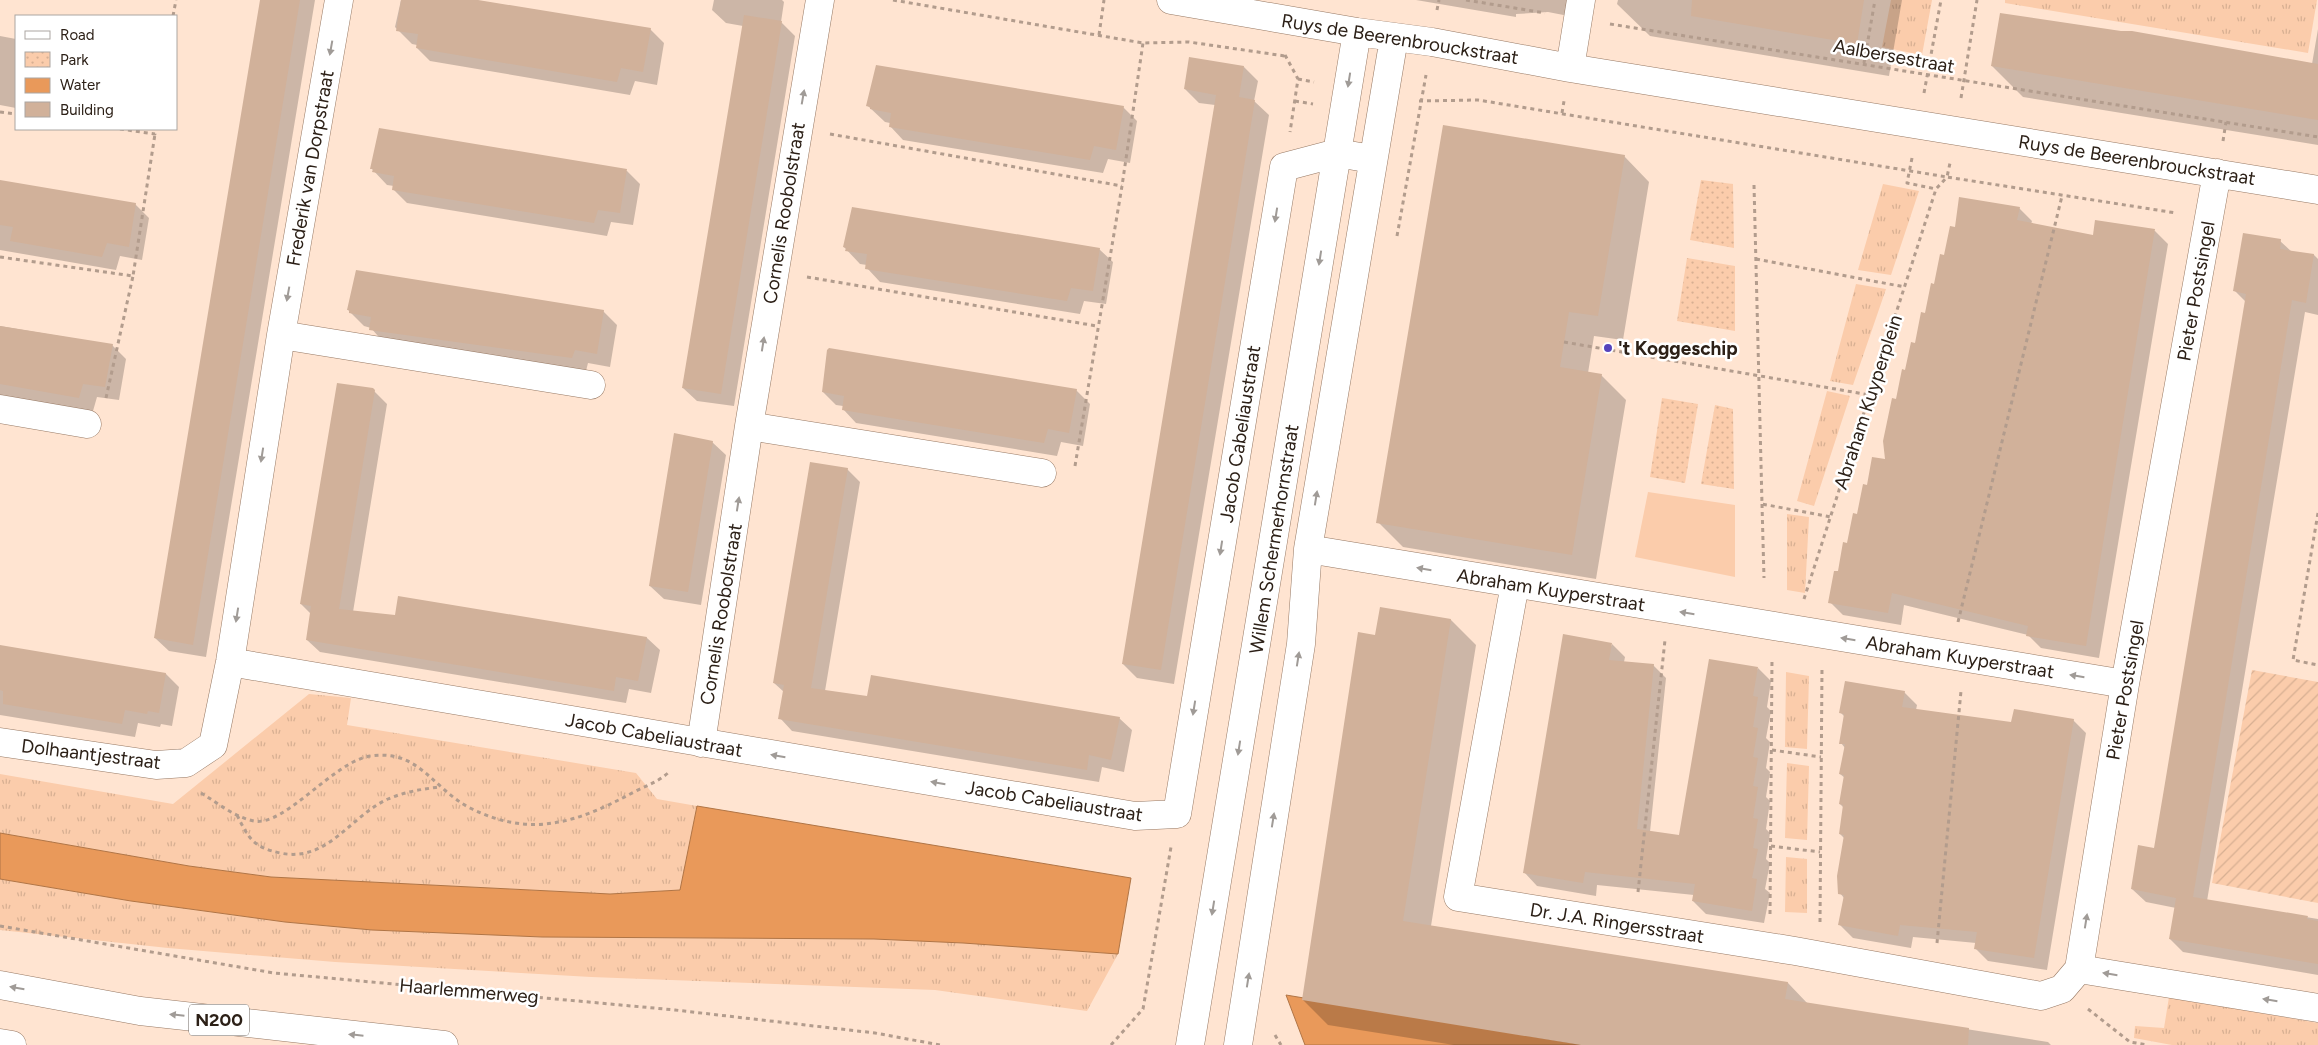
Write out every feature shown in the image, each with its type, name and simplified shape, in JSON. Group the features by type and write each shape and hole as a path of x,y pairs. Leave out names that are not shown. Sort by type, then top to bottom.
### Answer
{"street":[{"name":"Frederik van Dorpstraat","path":"230,662 281,335 339,0"},
{"name":"Cornelis Roobolstraat","path":"701,743 750,426 820,0"},
{"name":"Ruys de Beerenbrouckstraat","path":"1171,0 1394,38 1432,42 1570,68"},
{"path":"1580,10 1570,68 1955,130"},
{"name":"Willem Schermerhornstraat","path":"1190,1045 1357,32"},
{"name":"Willem Schermerhornstraat","path":"1238,1045 1301,644 1308,549 1372,159 1394,38"},
{"name":"Ruys de Beerenbrouckstraat","path":"1955,130 2318,190"},
{"path":"1284,167 1337,153 1372,159"},
{"name":"Jacob Cabeliaustraat","path":"230,662 1135,816 1177,814 1284,167"},
{"name":"Pieter Postsingel","path":"2070,979 2126,684 2217,173"},
{"path":"281,335 591,385"},
{"path":"0,409 87,424"},
{"path":"750,426 1042,473"},
{"name":"Abraham Kuyperstraat","path":"1308,549 2126,684"},
{"name":"Dr. J.A. Ringersstraat","path":"1515,584 1458,898 1795,951 2041,996 2070,979"},
{"name":"Dolhaantjestraat","path":"0,742 156,765 186,763 213,744 230,662"},
{"path":"2070,979 2318,1008"},
{"name":"N200","path":"0,985 140,1011 444,1045"},
{"path":"0,1043 12,1045"}],"path":[{"path":"174,15 176,0"},
{"name":"Ruys de Beerenbrouckstraat","path":"893,0 1143,43 1189,42 1285,56"},
{"path":"1099,35 1104,0"},
{"name":"Aalbersestraat","path":"1466,0 1580,10 1964,82 2318,137"},
{"path":"1864,63 1875,0"},
{"path":"1947,177 1977,0"},
{"path":"1284,167 1298,79 1285,56 1290,21"},
{"path":"1042,473 1073,478 1122,186 1143,43"},
{"path":"1421,102 1478,100 2162,212 2196,215 2211,210"},
{"path":"0,112 15,114"},
{"path":"798,128 1122,186"},
{"path":"127,130 155,134"},
{"path":"87,424 104,412 133,276 156,130"},
{"name":"Abraham Kuyperplein","path":"1794,630 1936,189 1947,177"},
{"path":"1754,186 1764,578"},
{"path":"1932,976 1938,940 1959,699 1958,621 2062,196"},
{"path":"0,257 133,276"},
{"path":"1756,259 1905,287"},
{"path":"775,272 1097,326"},
{"path":"1564,342 1870,395"},
{"path":"1762,504 1831,517"},
{"path":"2318,513 2293,660 2318,665"},
{"path":"1633,925 1663,650 1670,610"},
{"path":"1794,630 1793,661 1772,656 1770,915 1820,924 1822,665"},
{"path":"156,765 237,815 255,821 276,816 346,765 369,756 398,755 423,769 440,787 469,808 499,819 536,826 573,820 610,806 636,790 659,781 701,743"},
{"path":"1772,750 1821,757"},
{"path":"237,815 252,842 271,851 295,856 316,850 341,835 364,815 387,799 415,790 440,787"},
{"path":"1111,1045 1143,1009 1177,814"},
{"path":"1771,846 1820,852"},
{"path":"1795,951 1796,920"},
{"name":"Haarlemmerweg","path":"0,926 274,973 675,1010 875,1033 940,1045"},
{"path":"2070,979 2130,1042 2148,1045"}],"green space":[{"path":"1891,0 1932,0 1922,55 1882,47"},
{"path":"2005,0 2317,0 2308,53 2005,3"},
{"path":"1701,180 1733,184 1734,248 1690,240"},
{"path":"1883,184 1919,191 1891,275 1858,270"},
{"path":"1687,258 1735,266 1735,331 1677,321"},
{"path":"1856,284 1886,289 1853,385 1830,381"},
{"path":"1827,391 1850,396 1814,506 1797,501"},
{"path":"1662,398 1698,404 1685,483 1650,477"},
{"path":"1715,405 1733,409 1734,489 1701,484"},
{"path":"1648,492 1735,505 1735,577 1635,557"},
{"path":"1787,514 1809,517 1805,593 1787,590"},
{"path":"2252,670 2318,682 2318,903 2212,883"},
{"path":"1786,672 1809,676 1807,749 1785,747"},
{"path":"309,694 351,698 347,725 636,773 657,799 697,806 681,890 610,894 271,877 189,866 0,833 0,774 173,804"},
{"path":"1787,763 1809,766 1807,840 1785,838"},
{"path":"1786,857 1807,859 1807,913 1785,912"},
{"path":"0,879 131,901 285,922 372,930 542,937 874,939 1118,954 1087,1011 935,990 591,977 335,962 168,948 0,930"},
{"path":"2169,997 2318,1023 2318,1045 2172,1045 2134,1038 2135,1026 2164,1028"}],"water":[{"path":"697,806 1131,878 1118,954 874,939 542,937 372,930 285,922 131,901 0,879 0,833 189,866 271,877 610,894 680,890"},
{"path":"1286,995 1585,1045 1305,1045"}],"building":[{"path":"260,0 300,0 193,645 154,638"},
{"path":"401,0 478,0 651,28 643,72 621,68 617,82 416,48 418,34 396,31"},
{"path":"1692,0 1864,0 1857,44 1691,16"},
{"path":"2000,13 2132,31 2318,64 2318,120 1991,66"},
{"path":"744,15 782,21 721,394 682,388"},
{"path":"1189,57 1244,66 1239,97 1255,100 1161,670 1122,664 1216,95 1184,89"},
{"path":"876,65 1124,106 1116,150 1094,146 1090,160 889,127 891,113 870,109 870,107 866,106"},
{"path":"1443,125 1625,155 1598,316 1569,312 1560,367 1602,374 1572,555 1376,523"},
{"path":"379,128 627,169 620,213 598,210 594,223 392,190 394,176 372,172 373,169 370,169"},
{"path":"0,180 136,203 129,247 107,243 102,257 10,241 13,227 0,225"},
{"path":"1959,197 2020,207 2017,220 2093,235 2095,220 2155,229 2086,646 2026,636 2028,626 1892,593 1888,613 1828,603 1834,571 1838,571 1843,542 1847,543 1853,513 1857,514 1863,484 1867,485 1872,457 1885,459 1883,441 1892,398 1896,399 1902,369 1905,370 1911,342 1915,343 1921,312 1925,313 1931,283 1934,284 1940,254 1944,255 1950,226 1955,227"},
{"path":"852,207 1100,248 1093,291 1071,288 1067,301 865,269 867,254 845,251 846,248 843,247"},
{"path":"2243,233 2281,239 2280,249 2314,254 2306,303 2292,300 2193,897 2308,916 2307,919 2318,921 2318,964 2169,939 2176,898 2131,889 2138,845 2154,848 2246,294 2233,291"},
{"path":"356,270 604,310 597,354 575,350 572,358 369,330 371,317 349,313 349,310 347,310"},
{"path":"0,326 113,344 105,387 83,384 79,398 0,384"},
{"path":"829,348 1077,389 1069,433 1048,429 1044,443 842,410 844,396 822,392 827,350"},
{"path":"337,383 373,388 375,390 339,609 395,615 398,596 647,637 638,681 616,677 614,691 306,640 311,606 300,604"},
{"path":"674,433 713,441 688,592 649,586"},
{"path":"810,462 848,468 811,688 867,696 871,675 1120,717 1111,760 1089,755 1087,770 778,719 784,685 773,683"},
{"path":"1380,607 1451,619 1403,921 1788,982 1785,999 1969,1028 1968,1045 1581,1045 1302,1000 1358,632 1375,635"},
{"path":"1563,634 1612,643 1609,660 1654,664 1637,829 1679,835 1709,659 1758,667 1753,696 1758,697 1753,727 1758,728 1753,757 1758,758 1753,786 1758,787 1753,818 1758,819 1753,848 1758,849 1752,878 1757,879 1752,911 1692,901 1695,884 1585,872 1583,883 1523,873"},
{"path":"0,645 166,673 159,713 148,711 147,714 125,710 122,724 3,704 3,691 0,690"},
{"path":"1845,681 1905,691 1902,707 2011,722 2014,709 2074,719 2034,958 1974,949 1977,932 1900,925 1898,936 1838,925 1844,895 1838,894 1837,876 1844,835 1839,834 1843,805 1839,804 1844,775 1839,774 1845,744 1839,744 1844,714 1839,713"}],"place":[{"name":"'t Koggeschip","path":"1608,348"}]}
